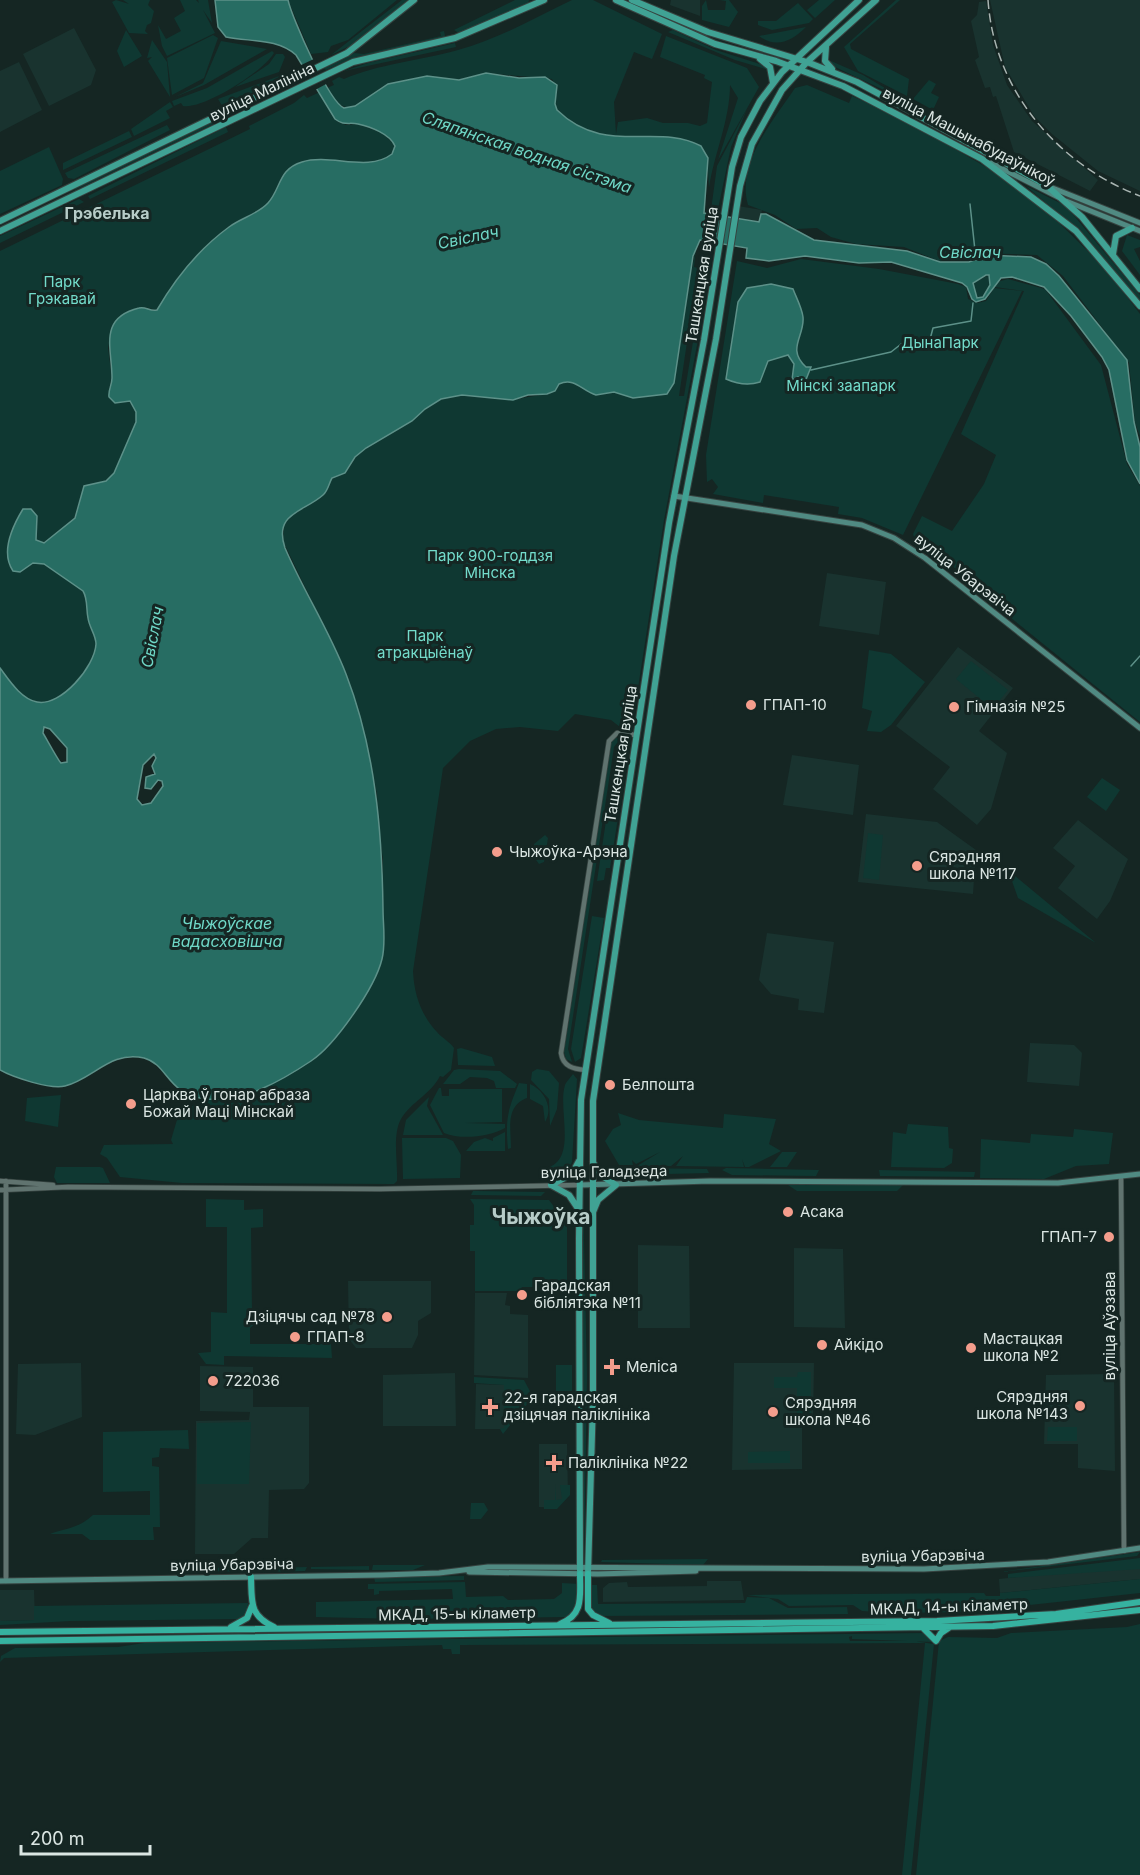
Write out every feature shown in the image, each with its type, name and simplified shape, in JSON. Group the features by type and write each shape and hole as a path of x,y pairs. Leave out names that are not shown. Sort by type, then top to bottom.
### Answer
{"highway":[{"path":"556,1625 574,1617 579,1611 580,1571"},
{"path":"588,1571 588,1609 597,1618 613,1624"},
{"path":"226,1629 247,1618 252,1605 251,1577"},
{"name":"МКАД, 14-ы кіламетр","path":"758,1622 995,1619 1056,1614 1140,1602"},
{"path":"252,1605 259,1618 278,1629"},
{"name":"МКАД, 14-ы кіламетр","path":"950,1627 1054,1621 1140,1610"},
{"name":"МКАД, 15-ы кіламетр","path":"0,1632 758,1622"},
{"path":"922,1628 950,1627"},
{"path":"922,1628 936,1641 941,1633 950,1627"},
{"name":"МКАД, 14-ы кіламетр","path":"758,1630 922,1628"},
{"name":"МКАД, 15-ы кіламетр","path":"0,1641 758,1630"}],"main road":[{"name":"вуліца Малініна","path":"0,221 349,51 414,0"},
{"name":"вуліца Малініна","path":"0,231 337,70 377,56 455,38 544,0"},
{"name":"вуліца Машынабудаўнікоў","path":"616,0 715,44 787,65 867,97 1070,203 1140,231"},
{"name":"вуліца Машынабудаўнікоў","path":"632,0 708,32 837,73 1046,185 1140,223"},
{"name":"Ташкенцкая вуліца","path":"580,1571 579,1210 581,1108 585,1070 674,496 705,340 732,167 741,137 773,83 794,58 859,0"},
{"name":"Ташкенцкая вуліца","path":"588,1571 593,1395 592,1159 597,1071 647,737 737,206 745,164 752,144 774,103 807,62 876,0"},
{"path":"827,44 825,61 837,73"},
{"path":"752,55 770,68 773,83"},
{"path":"867,97 869,95 896,103"},
{"path":"982,159 1076,231 1140,306"},
{"path":"1046,185 1070,203 1140,289"},
{"path":"70,188 75,196"},
{"path":"1113,255 1116,236 1132,228"},
{"name":"вуліца Убарэвіча","path":"674,496 862,525 894,538 925,558 1140,728"},
{"path":"636,735 647,737"},
{"path":"585,1070 597,1071"},
{"path":"551,1185 572,1174 580,1158"},
{"path":"591,1216 598,1200 616,1185 599,1174 592,1159"},
{"name":"вуліца Галадзеда","path":"580,1185 710,1181 1058,1183 1140,1174"},
{"path":"551,1185 569,1195 579,1210"},
{"name":"вуліца Убарэвіча","path":"3,1581 465,1571 484,1575 580,1571 680,1573 705,1570 986,1566 1060,1561 1140,1548"}],"street":[{"path":"585,1070 570,1067 563,1060 561,1053 592,844 609,741 617,733 636,735"},
{"name":"вуліца Аўэзава","path":"1121,1177 1122,1475 1125,1551"},
{"name":"вуліца Галадзеда","path":"0,1181 68,1187"},
{"path":"3,1581 6,1181"},
{"name":"вуліца Галадзеда","path":"0,1190 68,1187 390,1189 580,1185"}],"shaded area":[{"path":"671,0 700,0 700,16 670,5"},
{"path":"990,0 1140,0 1140,191 1098,171 1052,134 1034,116 1005,67"},
{"path":"986,1 993,45 1007,85 1032,121 1098,180 1090,191 1014,152 996,96 993,97 990,87 985,88 975,60 979,57 971,21 977,15 979,2"},
{"path":"74,28 96,70 91,85 49,106 23,54"},
{"path":"19,62 42,110 0,132 0,71"},
{"path":"738,206 762,210 760,222 736,218"},
{"path":"827,573 886,582 879,635 819,626"},
{"name":"Гімназія №25","path":"958,647 1013,688 979,731 1007,753 991,809 977,825 933,789 950,767 896,726"},
{"path":"792,755 859,765 853,815 783,805"},
{"name":"Сярэдняя школа №117","path":"866,814 937,822 976,850 973,894 858,882"},
{"path":"1078,820 1128,859 1110,901 1097,919 1058,888 1075,866 1053,848"},
{"path":"767,933 834,942 824,1013 798,1010 799,999 771,994 759,980"},
{"path":"1030,1043 1074,1045 1082,1053 1079,1086 1027,1082"},
{"path":"638,1245 689,1246 690,1328 638,1328"},
{"path":"794,1248 843,1249 845,1328 794,1327"},
{"name":"Дзіцячы сад №78","path":"348,1281 431,1281 431,1313 418,1321 418,1335 412,1348 356,1348 349,1339"},
{"path":"475,1293 507,1293 505,1305 510,1306 510,1314 528,1315 528,1378 474,1375"},
{"path":"81,1363 82,1417 35,1435 16,1434 18,1364"},
{"name":"Сярэдняя школа №46","path":"734,1363 814,1363 813,1424 802,1425 802,1469 732,1470"},
{"path":"200,1366 253,1367 253,1407 309,1407 309,1483 304,1489 269,1490 268,1538 252,1538 234,1554 195,1554 196,1421 249,1420 250,1412 200,1411"},
{"path":"455,1373 456,1426 383,1426 383,1375"},
{"name":"Сярэдняя школа №143","path":"1114,1374 1115,1471 1078,1468 1078,1444 1044,1444 1046,1375"},
{"name":"22-я гарадская дзіцячая паліклініка","path":"476,1384 504,1385 504,1429 475,1429"},
{"name":"Паліклініка №22","path":"539,1444 567,1444 568,1495 557,1508 539,1507"},
{"path":"1140,1565 1140,1579 1000,1593 999,1579"},
{"path":"707,1581 741,1581 744,1600 603,1602 603,1588 609,1583 627,1582 628,1587 707,1586"},
{"path":"0,1590 34,1590 35,1620 0,1621"}],"green space":[{"path":"116,0 129,4 123,0 150,0 148,5 154,11 151,23 147,25 145,31 148,34 129,33 112,2"},
{"path":"180,0 196,0 199,3 198,0 208,0 212,23 203,10 215,33 167,56 162,46 158,25 166,39 181,31 174,18 185,11"},
{"path":"288,0 397,0 348,40 331,46 328,52 311,54"},
{"path":"402,0 408,0 354,44 331,55"},
{"path":"515,0 529,0 528,4 459,33 454,30"},
{"path":"572,0 593,0 662,34 652,59 634,52 614,102 616,134 618,122 647,118 663,123 688,123 700,126 707,123 712,82 704,78 705,75 660,57 666,36 747,68 759,87 718,160 738,98 730,85 725,124 709,188 707,155 701,146 684,139 667,137 612,136 575,124 557,110 552,79 486,73 459,80 427,76 382,87 359,104 348,108 336,103 327,88 334,85 332,81 339,77 344,79 385,66 443,54 487,40"},
{"path":"706,0 708,10 725,10 726,1 720,0 729,0 738,12 729,27 702,20 702,6"},
{"path":"819,0 835,0 815,18 807,10"},
{"path":"896,0 900,0 850,44 851,49 909,79 907,96 858,71 844,47"},
{"path":"798,3 813,19 809,23 772,30 758,25 758,21 776,21"},
{"path":"806,27 784,42 772,42 759,36"},
{"path":"126,30 142,56 124,67 117,51"},
{"path":"673,30 716,50 763,65 769,70 735,60 668,32"},
{"path":"444,31 445,36 442,39 357,57 326,70 324,68 354,53 364,54 441,36 440,32"},
{"path":"213,35 218,38 204,78 172,95 167,58"},
{"path":"152,40 167,62 170,97 148,61 152,57 147,58"},
{"path":"221,41 267,49 204,85 175,97 203,83"},
{"path":"455,43 456,47 344,71 368,63"},
{"path":"272,51 274,53 268,61 246,79 218,96 192,106 183,106 181,103 174,106 172,101 207,88"},
{"path":"276,54 283,54 285,57 279,72 235,87 269,64"},
{"path":"831,61 863,75 905,100 828,63"},
{"path":"282,75 284,77 223,107 218,99"},
{"path":"929,80 936,84 931,93 939,97 933,110 913,99"},
{"path":"807,85 849,103 852,96 900,117 986,167 1049,213 1107,270 1140,314 1140,436 1135,423 1129,363 1063,276 1037,255 980,253 968,261 960,257 939,261 904,247 856,244 831,237 817,228 796,229 775,215 748,205 747,174 759,143 795,88"},
{"name":"Парк Грэкавай","path":"320,92 338,122 346,125 358,124 382,133 394,144 394,151 374,162 312,160 293,166 283,175 267,204 228,227 197,255 171,287 157,310 144,307 125,313 114,324 108,348 112,378 109,389 115,403 130,401 136,412 136,422 114,473 106,481 84,486 74,518 44,543 36,540 37,516 31,509 26,508 12,529 7,547 9,564 13,571 20,572 33,563 44,564 83,591 96,641 90,663 76,683 66,692 46,702 31,700 16,688 0,668 0,251 250,129 249,126 294,103 304,95 307,98"},
{"path":"170,102 173,107 166,111 170,118 134,136 131,129"},
{"path":"747,109 731,147 718,209 711,210 717,166"},
{"path":"221,118 222,120 75,190 75,188"},
{"path":"167,125 170,130 74,179 68,178 65,173"},
{"path":"226,127 228,132 90,199 88,196"},
{"path":"129,131 132,137 63,170 63,163"},
{"path":"49,147 63,179 62,185 0,214 0,171"},
{"path":"1026,186 1066,206 1140,295 1140,300 1080,232"},
{"path":"79,199 84,202 0,243 0,236"},
{"path":"1127,235 1140,240 1140,247 1134,249 1140,261 1140,275 1122,251"},
{"name":"Парк 900-годдзя Мінска","path":"696,248 694,267 698,268 679,396 684,396 705,269 710,270 664,520 633,720 625,728 622,722 620,727 611,720 575,714 558,731 520,727 496,729 470,741 443,768 413,971 417,996 423,1011 431,1025 454,1048 451,1070 443,1077 440,1076 432,1088 405,1113 398,1126 397,1181 394,1184 182,1183 120,1177 107,1158 100,1154 104,1145 173,1144 171,1140 179,1113 206,1099 232,1098 255,1091 315,1059 335,1039 352,1015 383,954 383,859 378,828 377,794 368,751 346,673 283,541 284,524 292,515 323,495 332,478 349,468 358,454 441,399 462,395 510,400 547,394 566,381 578,384 596,395 614,392 633,398 667,394"},
{"name":"Мінскі заапарк","path":"801,259 879,269 958,284 966,287 968,299 977,303 986,301 994,288 1022,291 903,535 862,518 838,514 839,507 764,495 763,503 713,494 718,487 712,479 707,482 706,455 737,261 767,268"},
{"path":"989,275 990,285 983,297 977,298 973,283"},
{"path":"1008,279 1045,289 1101,365 1127,464 1140,486 1140,722 1000,609 979,585 915,540 913,534 922,516 952,531 984,484 996,455 961,434 1024,291 995,287 997,282"},
{"path":"869,650 891,654 925,682 891,725 881,732 867,731 872,711 862,708"},
{"path":"971,661 1008,690 993,709 956,679"},
{"path":"615,738 621,738 614,747 568,1049 572,1062 566,1059 564,1052 611,743"},
{"path":"623,739 629,749 610,868 606,868 604,880 597,881 617,747"},
{"path":"1102,778 1120,790 1106,811 1087,797"},
{"path":"868,833 883,835 879,880 863,878"},
{"path":"545,835 548,838 544,862 539,864 534,857 534,844"},
{"path":"1008,870 1096,943 1018,898"},
{"path":"592,916 604,918 581,1058 575,1062 571,1049"},
{"path":"461,1048 492,1057 495,1066 458,1065 457,1049"},
{"path":"537,1069 549,1071 559,1083 557,1109 550,1126 549,1099 531,1080 532,1072"},
{"path":"454,1070 500,1071 517,1084 515,1088 496,1088 494,1081 487,1078 470,1077 460,1084 443,1084"},
{"path":"573,1074 577,1079 572,1162 566,1173 550,1177 550,1172 542,1172 542,1169 554,1165 564,1147 563,1096 565,1085"},
{"path":"519,1083 527,1084 527,1098 520,1102 512,1112 511,1148 508,1149 508,1114"},
{"path":"530,1084 540,1090 548,1105 548,1117 545,1122 543,1106 530,1099"},
{"path":"441,1088 442,1096 449,1096 449,1089 502,1089 502,1122 465,1123 505,1124 505,1128 491,1134 475,1136 444,1133 430,1105"},
{"path":"61,1095 58,1127 25,1121 27,1098"},
{"path":"429,1097 427,1106 443,1135 403,1135 406,1120"},
{"path":"618,1113 639,1120 723,1128 724,1114 776,1119 769,1144 781,1151 749,1167 745,1167 742,1159 744,1167 676,1166 683,1156 671,1166 637,1166 660,1152 636,1164 632,1160 633,1165 619,1165 605,1141 613,1129 621,1125"},
{"path":"908,1124 948,1127 949,1148 953,1149 952,1163 944,1168 891,1167 893,1132 906,1134"},
{"path":"1074,1129 1113,1133 1109,1164 1076,1166 1044,1179 980,1178 981,1139 1030,1143 1031,1134 1073,1137"},
{"path":"505,1132 505,1151 466,1151 474,1142 485,1138 493,1141 493,1138"},
{"path":"402,1138 446,1138 453,1141 461,1155 460,1178 403,1179"},
{"path":"782,1152 797,1152 787,1167 770,1167"},
{"path":"56,1167 100,1167 103,1168 110,1183 57,1183 54,1177"},
{"path":"632,1168 707,1169 709,1173 625,1175"},
{"path":"726,1168 819,1170 816,1176 732,1175 722,1170"},
{"path":"879,1170 975,1172 974,1177 880,1176"},
{"path":"788,1185 903,1185 897,1191 797,1191"},
{"path":"473,1191 545,1192 541,1196 471,1195"},
{"path":"583,1193 587,1376 584,1559 583,1559"},
{"path":"206,1199 244,1200 244,1210 263,1209 263,1227 251,1228 252,1311 264,1311 264,1316 250,1328 250,1344 331,1344 332,1358 224,1356 224,1365 206,1364 198,1353 211,1352 211,1312 227,1313 227,1227 206,1227"},
{"path":"470,1199 549,1200 567,1224 567,1292 538,1291 535,1287 522,1287 519,1291 475,1291 475,1251 470,1251 470,1225 474,1225 474,1205"},
{"path":"556,1365 572,1365 572,1391 556,1391"},
{"path":"798,1372 811,1372 811,1416 797,1416 797,1388 774,1388 774,1377 797,1377"},
{"path":"474,1377 524,1380 533,1397 503,1434 500,1429 504,1428 504,1385 474,1383"},
{"path":"251,1422 249,1484 197,1484 197,1423"},
{"path":"1048,1427 1077,1427 1077,1441 1047,1441"},
{"path":"188,1430 189,1449 160,1448 159,1457 152,1458 152,1466 159,1467 160,1527 153,1527 154,1540 90,1540 82,1534 50,1534 77,1525 93,1515 150,1515 150,1491 103,1492 103,1432"},
{"path":"790,1451 790,1463 748,1463 748,1452"},
{"path":"555,1484 556,1500 562,1499 560,1485 570,1485 570,1495 557,1509 544,1509 544,1500 555,1500"},
{"path":"471,1503 484,1503 488,1510 481,1519 470,1519"},
{"path":"1140,1552 1137,1556 1000,1572"},
{"path":"1140,1558 1140,1569 1008,1578 1008,1574"},
{"path":"708,1559 703,1565 601,1562 602,1560"},
{"path":"373,1565 425,1565 413,1570 372,1570"},
{"path":"369,1566 369,1570 311,1569 311,1567"},
{"path":"255,1567 254,1572 205,1571 208,1568"},
{"path":"307,1567 305,1571 259,1572 257,1568"},
{"path":"464,1576 464,1580 375,1582 374,1577"},
{"path":"1140,1579 1140,1593 967,1612 894,1613 862,1611 853,1605 789,1606 778,1599 747,1595 984,1593 986,1596 1000,1596 1000,1593"},
{"path":"465,1582 466,1597 503,1596 508,1600 554,1599 562,1593 562,1583 579,1584 578,1604 575,1612 567,1617 400,1619 316,1617 316,1602 453,1599 452,1589 379,1591 379,1594 374,1595 374,1589 368,1589 368,1584"},
{"path":"591,1585 597,1585 598,1604 745,1603 747,1597 769,1598 788,1608 847,1607 848,1614 600,1616 591,1609"},
{"path":"248,1603 247,1613 239,1619 70,1621 0,1625 0,1621 34,1620 34,1606"},
{"path":"1140,1624 1140,1875 916,1875 939,1641 948,1637 997,1638 1011,1633 1127,1627"},
{"path":"926,1633 934,1642 915,1641 934,1644 911,1875 902,1875 925,1643 460,1645 460,1654 452,1654 451,1649 443,1649 442,1645 4,1658 0,1662 1,1656 15,1648 118,1647 144,1643","holes":["852,1636 852,1639 907,1641 850,1641 849,1637"]}],"water":[{"name":"Чыжоўскае вадасховішча","path":"215,0 288,0 296,24 321,76 329,91 344,108 355,106 388,84 427,76 459,80 486,73 519,78 545,77 557,85 555,104 557,110 575,124 612,136 667,137 684,139 701,146 708,158 704,213 759,222 761,214 766,214 814,240 907,251 940,262 969,262 987,255 1031,257 1046,264 1059,276 1127,360 1134,422 1140,447 1140,484 1127,460 1109,370 1071,316 1044,287 1012,277 1001,278 985,299 976,302 962,283 891,262 859,263 805,256 769,261 746,258 747,248 700,240 693,256 674,383 667,394 633,398 614,392 596,395 574,383 565,382 559,384 555,391 547,394 528,395 513,400 462,395 441,399 412,421 366,448 355,457 345,473 332,478 323,495 292,515 283,527 282,536 285,548 339,658 356,702 375,790 381,849 383,953 378,971 353,1015 321,1053 311,1061 274,1083 234,1098 206,1099 193,1096 175,1086 152,1062 144,1058 132,1057 112,1061 65,1086 51,1086 32,1082 0,1070 0,668 26,697 37,702 46,702 66,692 75,683 90,663 96,644 83,591 44,564 33,563 20,572 13,571 9,564 9,540 23,509 31,509 37,516 36,540 44,543 75,518 84,486 106,481 114,473 136,422 136,412 130,401 115,403 109,397 112,378 110,336 117,319 139,308 157,310 180,276 198,255 229,227 264,207 272,198 284,174 294,165 313,160 371,162 392,154 395,146 389,138 374,129 335,119 296,55 289,50 272,43 226,37 218,27","holes":["989,275 990,285 983,297 977,298 973,283","44,727 50,729 67,748 67,762 60,762 43,733","154,754 156,758 152,766 155,774 146,777 145,788 151,789 158,780 162,781 163,786 151,803 142,805 137,799 143,765"]},
{"path":"771,284 793,289 800,306 803,324 797,354 806,367 811,367 805,382 798,377 792,380 794,364 788,355 768,361 760,382 743,384 726,379 738,302 747,288"}],"pier":[{"path":"316,58 328,83 315,90 299,66"}],"waterway":[{"name":"Свіслач","path":"970,204 976,260"},
{"path":"811,370 891,352 905,341 916,343 921,339 928,347 933,328 971,321 973,303"},
{"path":"1131,666 1140,656"}],"railway":[{"path":"988,0 993,33 1003,64 1017,93 1035,120 1057,144 1082,165 1140,196"}],"place":[{"name":"ГПАП-10","path":"751,705"},
{"name":"Гімназія №25","path":"954,707"},
{"name":"Чыжоўка-Арэна","path":"497,852"},
{"name":"Сярэдняя школа №117","path":"917,866"},
{"name":"Белпошта","path":"610,1085"},
{"name":"Царква ў гонар абраза Божай Маці Мінскай","path":"131,1104"},
{"name":"Асака","path":"788,1212"},
{"name":"ГПАП-7","path":"1109,1237"},
{"name":"Гарадская бібліятэка №11","path":"522,1295"},
{"name":"Дзіцячы сад №78","path":"387,1317"},
{"name":"ГПАП-8","path":"295,1337"},
{"name":"Айкідо","path":"822,1345"},
{"name":"Мастацкая школа №2","path":"971,1348"},
{"name":"Меліса","path":"612,1367"},
{"name":"722036","path":"213,1381"},
{"name":"Сярэдняя школа №143","path":"1080,1406"},
{"name":"22-я гарадская дзіцячая паліклініка","path":"490,1407"},
{"name":"Сярэдняя школа №46","path":"773,1412"},
{"name":"Паліклініка №22","path":"554,1463"}],"district":[{"name":"Грэбелька","path":"107,213"},
{"name":"Чыжоўка","path":"541,1217"}],"water label":[{"name":"Сляпянская водная сістэма","path":"527,152"}],"park label":[{"name":"ДынаПарк","path":"940,343"},
{"name":"Парк атракцыёнаў","path":"425,644"}]}
